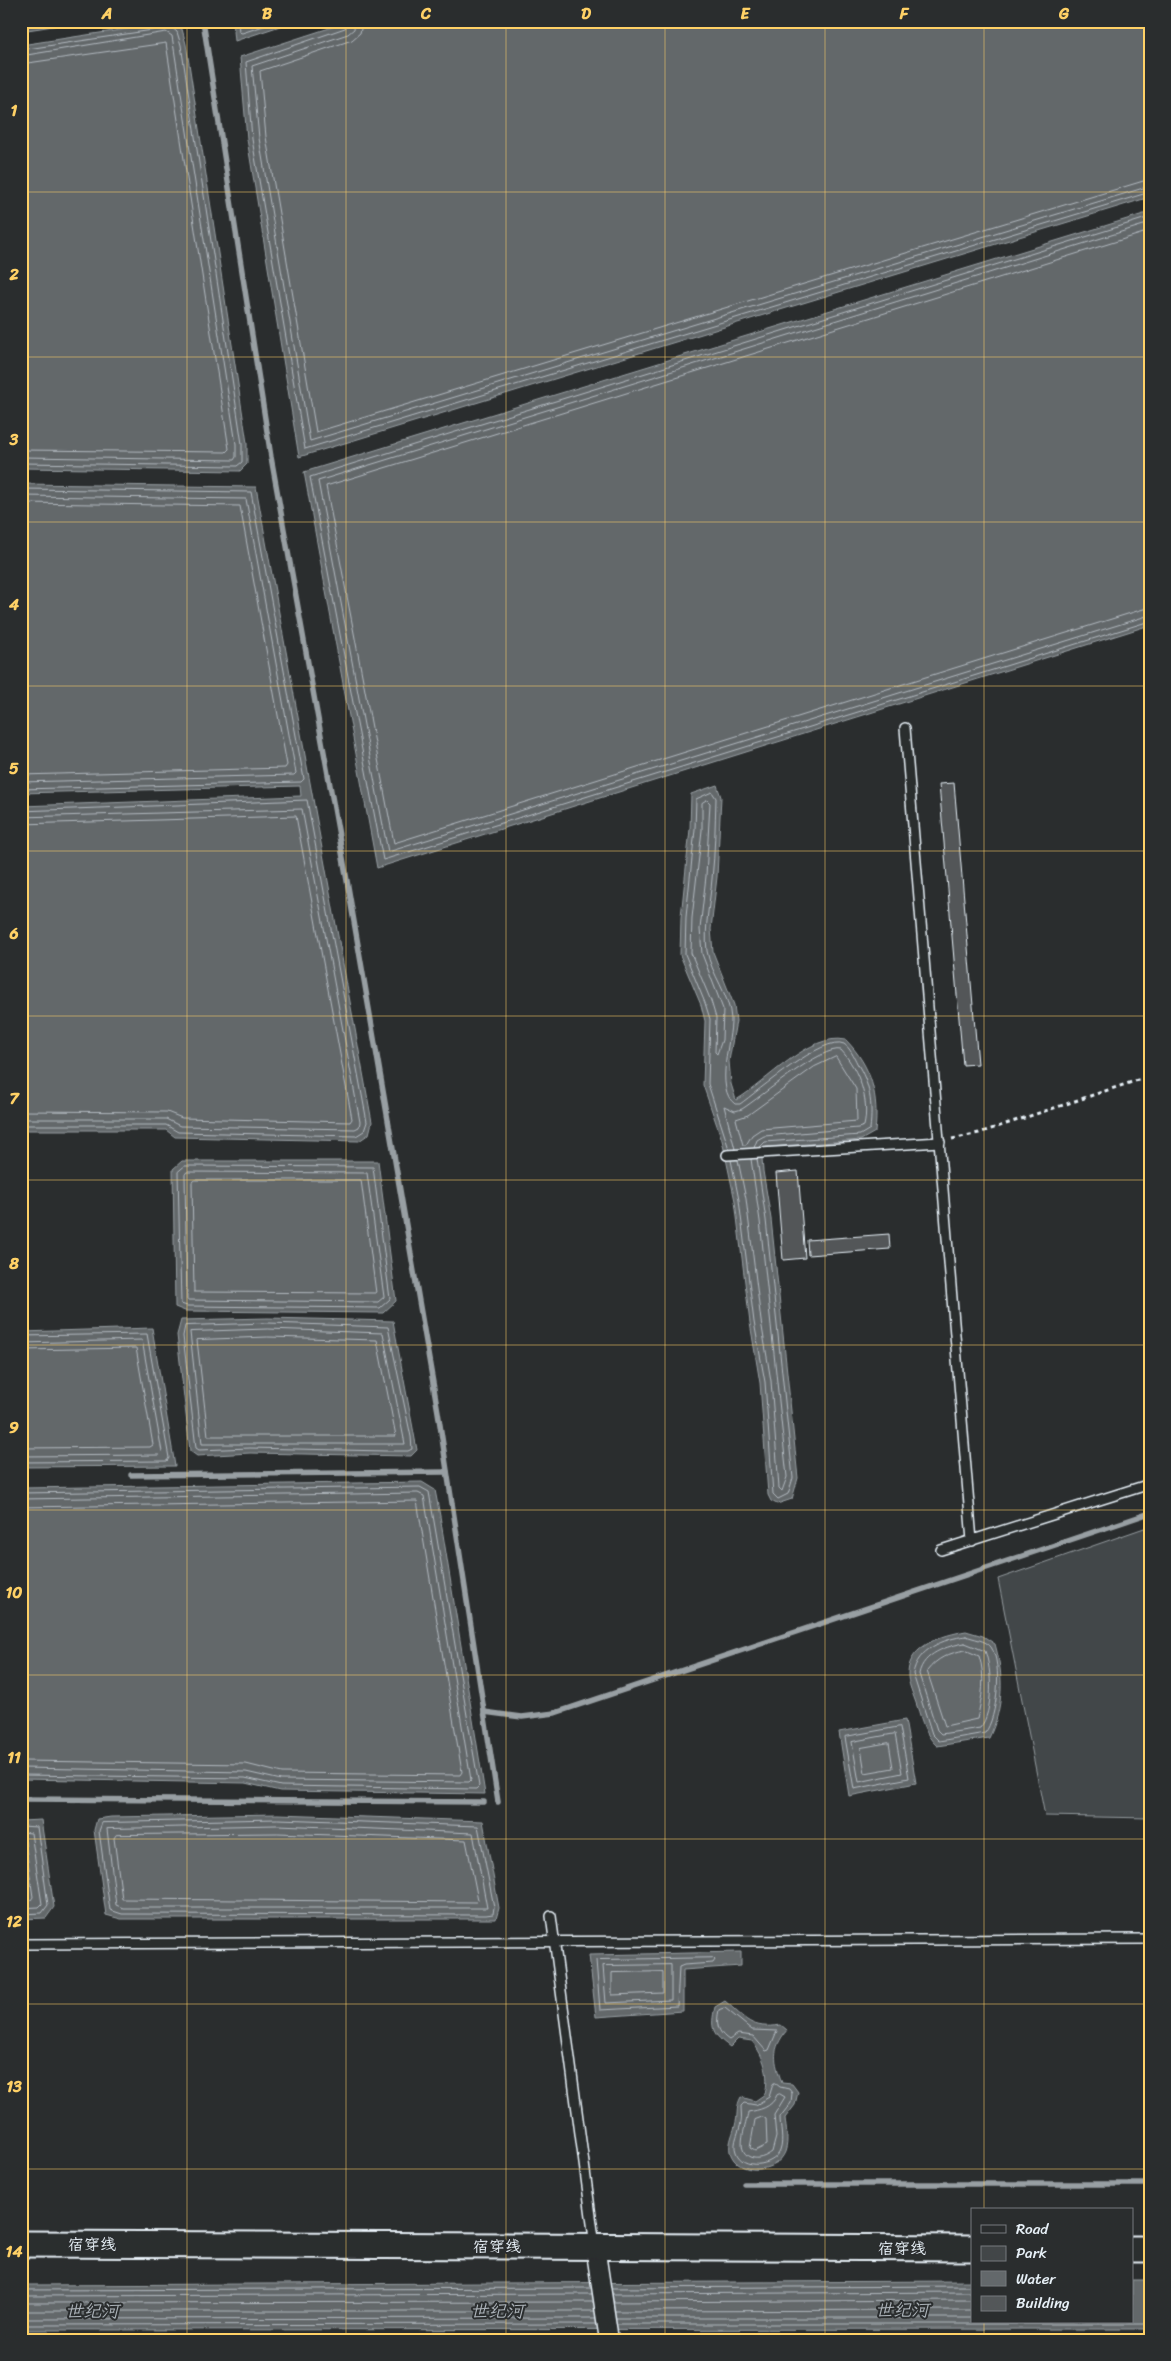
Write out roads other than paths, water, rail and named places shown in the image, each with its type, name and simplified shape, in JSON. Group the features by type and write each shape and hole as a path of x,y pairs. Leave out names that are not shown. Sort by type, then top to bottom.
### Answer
{"main road":[{"name":"宿穿线","path":"21,2244 971,2248"},
{"path":"1134,2249 1150,2249"}],"street":[{"path":"595,2246 610,2340"}],"lane":[{"path":"905,728 972,1541"},
{"path":"727,1154 940,1142"},
{"path":"941,1550 1150,1484"},
{"path":"551,1916 595,2246"},
{"path":"21,1944 1150,1938"}],"water":[{"path":"21,21 85,21 21,31"},
{"path":"233,21 295,21 235,41"},
{"path":"351,21 1150,21 1150,197 299,457 247,139 240,57"},
{"path":"172,22 182,29 186,44 247,443 247,464 240,471 21,468 21,45"},
{"path":"1150,212 1150,625 377,868 304,472"},
{"path":"21,484 256,487 372,1122 369,1134 359,1141 175,1137 166,1130 21,1130 21,806 301,796 300,786 21,793"},
{"path":"717,785 721,797 717,877 711,929 713,952 734,1005 736,1021 729,1061 731,1084 736,1100 803,1051 818,1043 846,1040 855,1050 868,1071 876,1106 875,1132 861,1140 766,1147 762,1158 771,1219 798,1478 792,1499 777,1504 771,1501 768,1495 760,1383 750,1323 735,1201 722,1140 703,1085 705,1021 701,1005 680,955 681,917 690,829 691,794"},
{"path":"182,1161 378,1161 396,1301 383,1313 185,1311 175,1307 173,1169"},
{"path":"268,1318 393,1321 417,1450 411,1456 250,1453 197,1456 190,1451 177,1335 181,1320"},
{"path":"152,1328 175,1466 21,1467 21,1332"},
{"path":"422,1482 435,1490 485,1794 280,1791 245,1783 21,1779 21,1488"},
{"path":"966,1631 983,1636 995,1644 1001,1680 998,1715 989,1738 937,1746 924,1728 911,1689 908,1677 910,1663 914,1655 929,1643 947,1635"},
{"path":"905,1720 916,1783 849,1796 839,1732"},
{"path":"278,1814 483,1821 499,1908 496,1919 121,1919 106,1915 94,1830 97,1819 111,1817"},
{"path":"41,1820 54,1907 46,1918 21,1919 21,1821"},
{"path":"741,1952 741,1966 683,1970 683,2011 596,2017 589,1955"},
{"path":"725,2001 750,2022 763,2026 781,2025 787,2030 776,2049 777,2068 782,2083 792,2084 798,2092 795,2105 785,2118 787,2139 785,2152 781,2159 766,2168 748,2169 740,2166 730,2152 730,2141 741,2097 755,2101 765,2094 767,2080 763,2060 752,2041 738,2039 730,2047 716,2034 713,2025 715,2007"},
{"name":"世纪河","path":"1134,2280 1150,2280 1150,2329 21,2330 21,2285 971,2281 971,2324 1134,2324"}],"waterway":[{"path":"203,21 271,457 345,869 438,1412 498,1802"},
{"path":"131,1475 447,1472"},
{"path":"484,1712 522,1717 555,1713 1150,1513"},
{"path":"21,1799 484,1802"},
{"path":"744,2184 1150,2184"}]}
